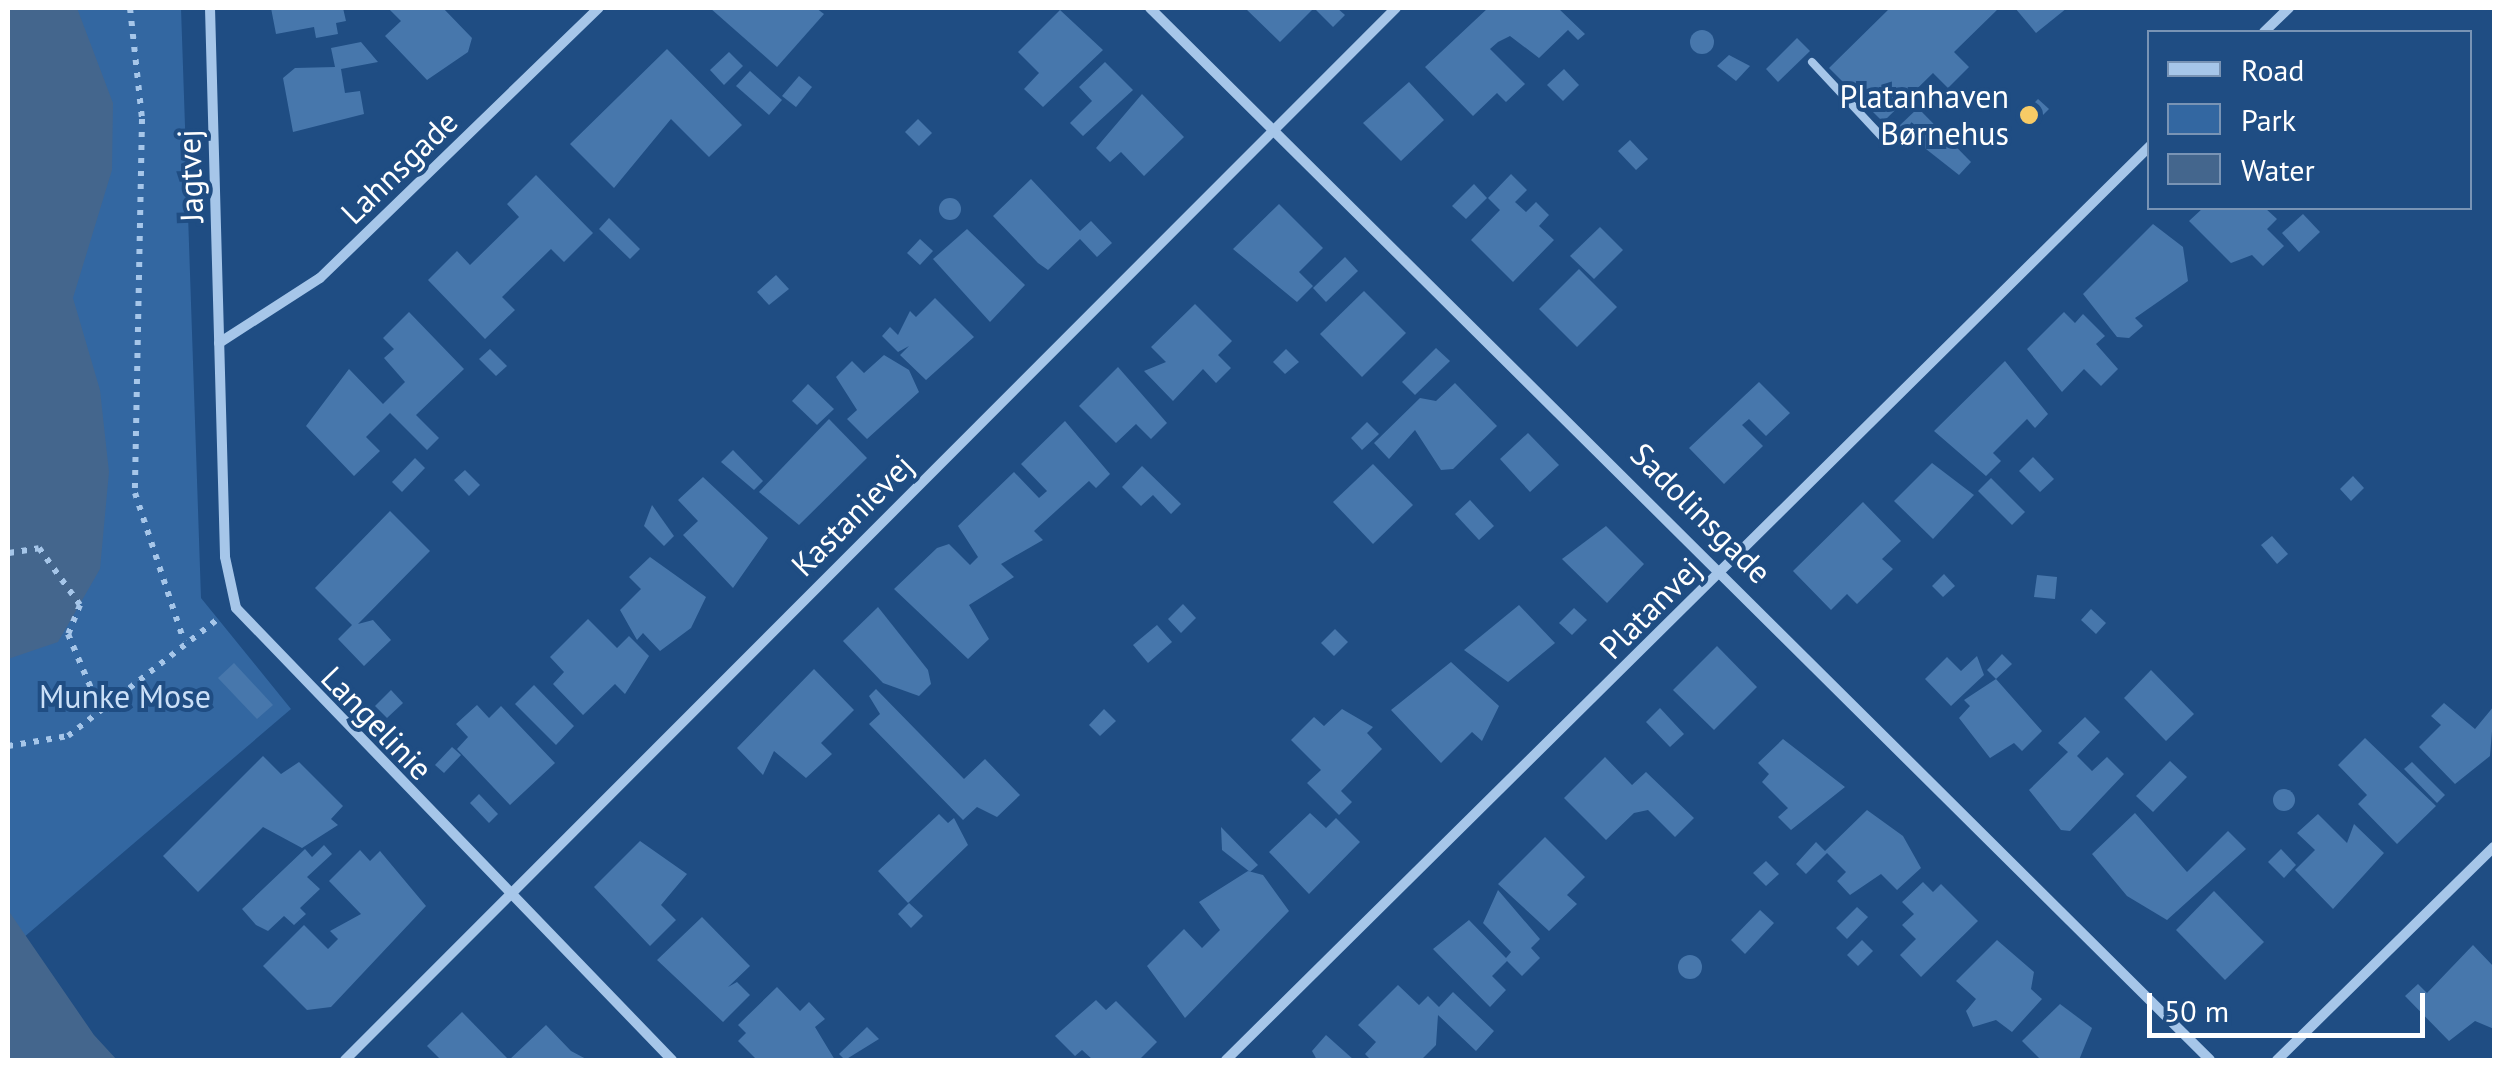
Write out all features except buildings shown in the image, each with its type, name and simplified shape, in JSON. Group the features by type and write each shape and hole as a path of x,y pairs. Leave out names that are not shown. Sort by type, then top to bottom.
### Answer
{"street":[{"name":"Jagtvej","path":"210,8 219,343"},
{"name":"Lahnsgade","path":"219,343 320,278 598,8"},
{"name":"Sadolinsgade","path":"1150,8 1276,125 2210,1060"},
{"name":"Kastanievej","path":"345,1060 1396,8"},
{"path":"2266,30 2289,8"},
{"name":"Platanvej","path":"1226,1060 2147,149"},
{"path":"219,343 225,557 236,608"},
{"name":"Langelinie","path":"236,608 672,1060"},
{"path":"2277,1060 2494,846"}],"lane":[{"path":"1812,62 1882,137"}],"path":[{"path":"130,8 142,120 135,494 184,641"},
{"path":"9,553 39,548 80,605 68,634 102,714"},
{"path":"8,746 68,736 102,714 184,641 236,608"}],"green space":[{"name":"Munke Mose","path":"8,8 181,8 201,598 291,709 23,938 8,910"}],"water":[{"path":"8,8 77,8 113,103 112,170 73,298 100,390 109,472 100,569 58,642 8,659"},
{"path":"8,910 94,1035 117,1060 8,1060"}],"place":[{"name":"Platanhaven Børnehus","path":"2029,115"}]}
